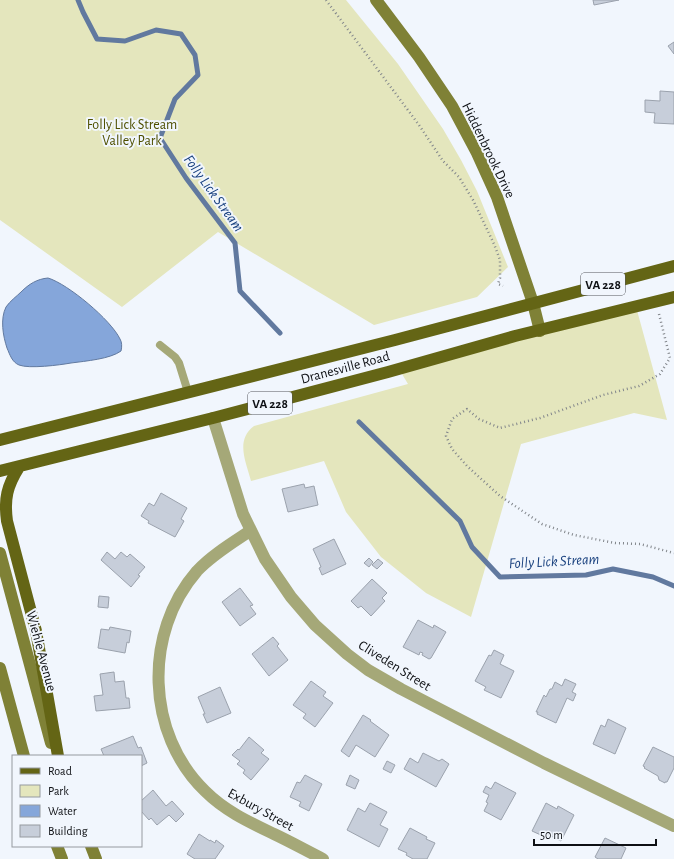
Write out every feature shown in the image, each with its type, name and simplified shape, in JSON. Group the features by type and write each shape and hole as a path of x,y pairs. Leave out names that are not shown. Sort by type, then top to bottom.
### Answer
{"main road":[{"name":"Dranesville Road","path":"0,440 674,266"},
{"name":"Dranesville Road","path":"0,471 213,418 388,372 515,336 674,297"},
{"path":"19,467 10,481 5,506 7,521 36,631 57,755"}],"street":[{"name":"Hiddenbrook Drive","path":"376,0 419,56 448,99 477,153 497,197 533,303 540,331"},
{"name":"Cliveden Street","path":"213,418 242,514 265,558 291,596 315,625 347,654 368,670 401,689 530,756 674,826"},
{"name":"Exbury Street","path":"250,531 216,554 197,571 172,609 164,632 159,657 158,685 162,714 169,739 177,755 193,778 205,791 226,809 323,859"},
{"name":"Wiehle Avenue","path":"0,553 33,678 57,755"},
{"path":"0,668 24,755"},
{"path":"57,847 62,859"},
{"path":"91,847 96,859"}],"lane":[{"path":"160,345 175,357 179,363 188,392"}],"path":[{"path":"326,0 419,125 443,161 459,177 473,200 494,244 501,267 498,284 503,286"},
{"path":"657,302 659,318 670,358 660,374 639,386 603,395 540,418 500,428 479,419 467,408 452,419 446,436 452,449 467,466 500,496 542,524 574,535 615,543 640,544 674,553"}],"green space":[{"name":"Folly Lick Stream Valley Park","path":"0,0 346,0 398,64 443,129 477,191 508,267 477,297 374,325 218,232 122,307 0,220"},
{"path":"635,303 667,420 634,413 521,444 471,617 426,593 381,557 346,512 324,461 251,481 243,445 248,432 254,426 408,384 399,369"}],"water":[{"path":"48,278 66,287 77,295 108,322 120,339 122,345 121,351 111,356 98,359 52,366 24,366 15,362 7,348 4,338 4,312 11,301 30,284 40,279"}],"building":[{"path":"593,0 619,0 594,5"},
{"path":"674,42 674,54 668,46"},
{"path":"660,91 674,92 674,124 654,123 655,113 645,112 645,100 660,101"},
{"path":"304,484 305,488 314,486 318,505 288,512 282,489"},
{"path":"161,493 187,508 181,519 184,521 175,537 148,523 149,521 141,516 149,503 154,506"},
{"path":"334,539 346,564 322,575 319,568 321,567 313,549"},
{"path":"107,552 115,559 121,552 127,557 130,554 145,567 131,587 101,560"},
{"path":"369,558 373,562 369,567 364,563"},
{"path":"378,559 383,563 377,569 372,565"},
{"path":"372,579 387,593 382,598 385,601 371,616 361,606 358,608 351,601"},
{"path":"240,588 253,605 250,606 256,614 240,626 222,602"},
{"path":"99,596 109,597 108,608 98,607"},
{"path":"418,620 433,628 434,625 446,632 429,659 422,655 423,653 420,652 419,655 403,647"},
{"path":"110,627 131,631 129,643 127,642 125,653 98,648 101,629 109,630"},
{"path":"273,637 279,644 277,646 288,660 269,676 252,654"},
{"path":"494,650 504,655 500,664 514,671 501,698 484,690 486,687 475,681 489,655 491,656"},
{"path":"114,672 115,682 124,681 126,698 129,698 130,708 96,711 94,696 103,695 100,674"},
{"path":"565,679 576,684 572,692 576,694 573,701 567,698 556,723 537,714 538,712 536,712 544,695 546,697 555,682 562,686"},
{"path":"311,681 326,692 323,696 333,703 315,727 303,718 306,714 293,705"},
{"path":"220,687 231,713 207,723 198,697"},
{"path":"363,715 389,735 375,757 356,745 349,757 341,751"},
{"path":"608,719 626,728 615,754 593,744 601,725 605,727"},
{"path":"133,736 138,748 141,747 147,763 142,766 142,755 104,755 101,749"},
{"path":"249,737 264,750 261,753 269,759 251,780 243,773 245,770 237,764 240,761 232,755 238,749 239,750"},
{"path":"653,747 674,757 674,768 667,782 665,783 659,780 658,776 643,766"},
{"path":"423,753 439,761 442,759 449,764 436,787 404,769 410,758 418,763"},
{"path":"387,761 395,765 391,773 383,769"},
{"path":"305,775 322,784 309,811 299,806 301,802 290,797 297,782 300,783"},
{"path":"350,775 359,780 355,789 346,785"},
{"path":"495,782 516,793 501,820 484,811 488,803 486,802 489,795 483,792 486,786 491,789"},
{"path":"153,790 166,806 172,801 184,814 176,822 169,815 157,825 151,818 149,820 142,812 142,800"},
{"path":"370,803 387,812 380,825 388,829 379,847 347,830 358,808 365,812"},
{"path":"546,803 557,809 558,806 574,815 561,841 545,833 543,836 532,831"},
{"path":"410,828 427,837 426,839 435,843 427,859 413,859 406,855 407,853 398,849"},
{"path":"199,834 215,843 216,840 224,846 215,859 195,859 187,854"},
{"path":"605,838 626,848 621,859 598,859 595,857"}],"waterway":[{"name":"Folly Lick Stream","path":"78,0 97,39 125,41 156,30 181,34 195,55 198,75 175,99 160,138 186,178 235,243 240,291 280,333"},
{"name":"Folly Lick Stream","path":"359,422 460,521 472,547 500,577 586,575 613,569 653,577 674,586"}]}
